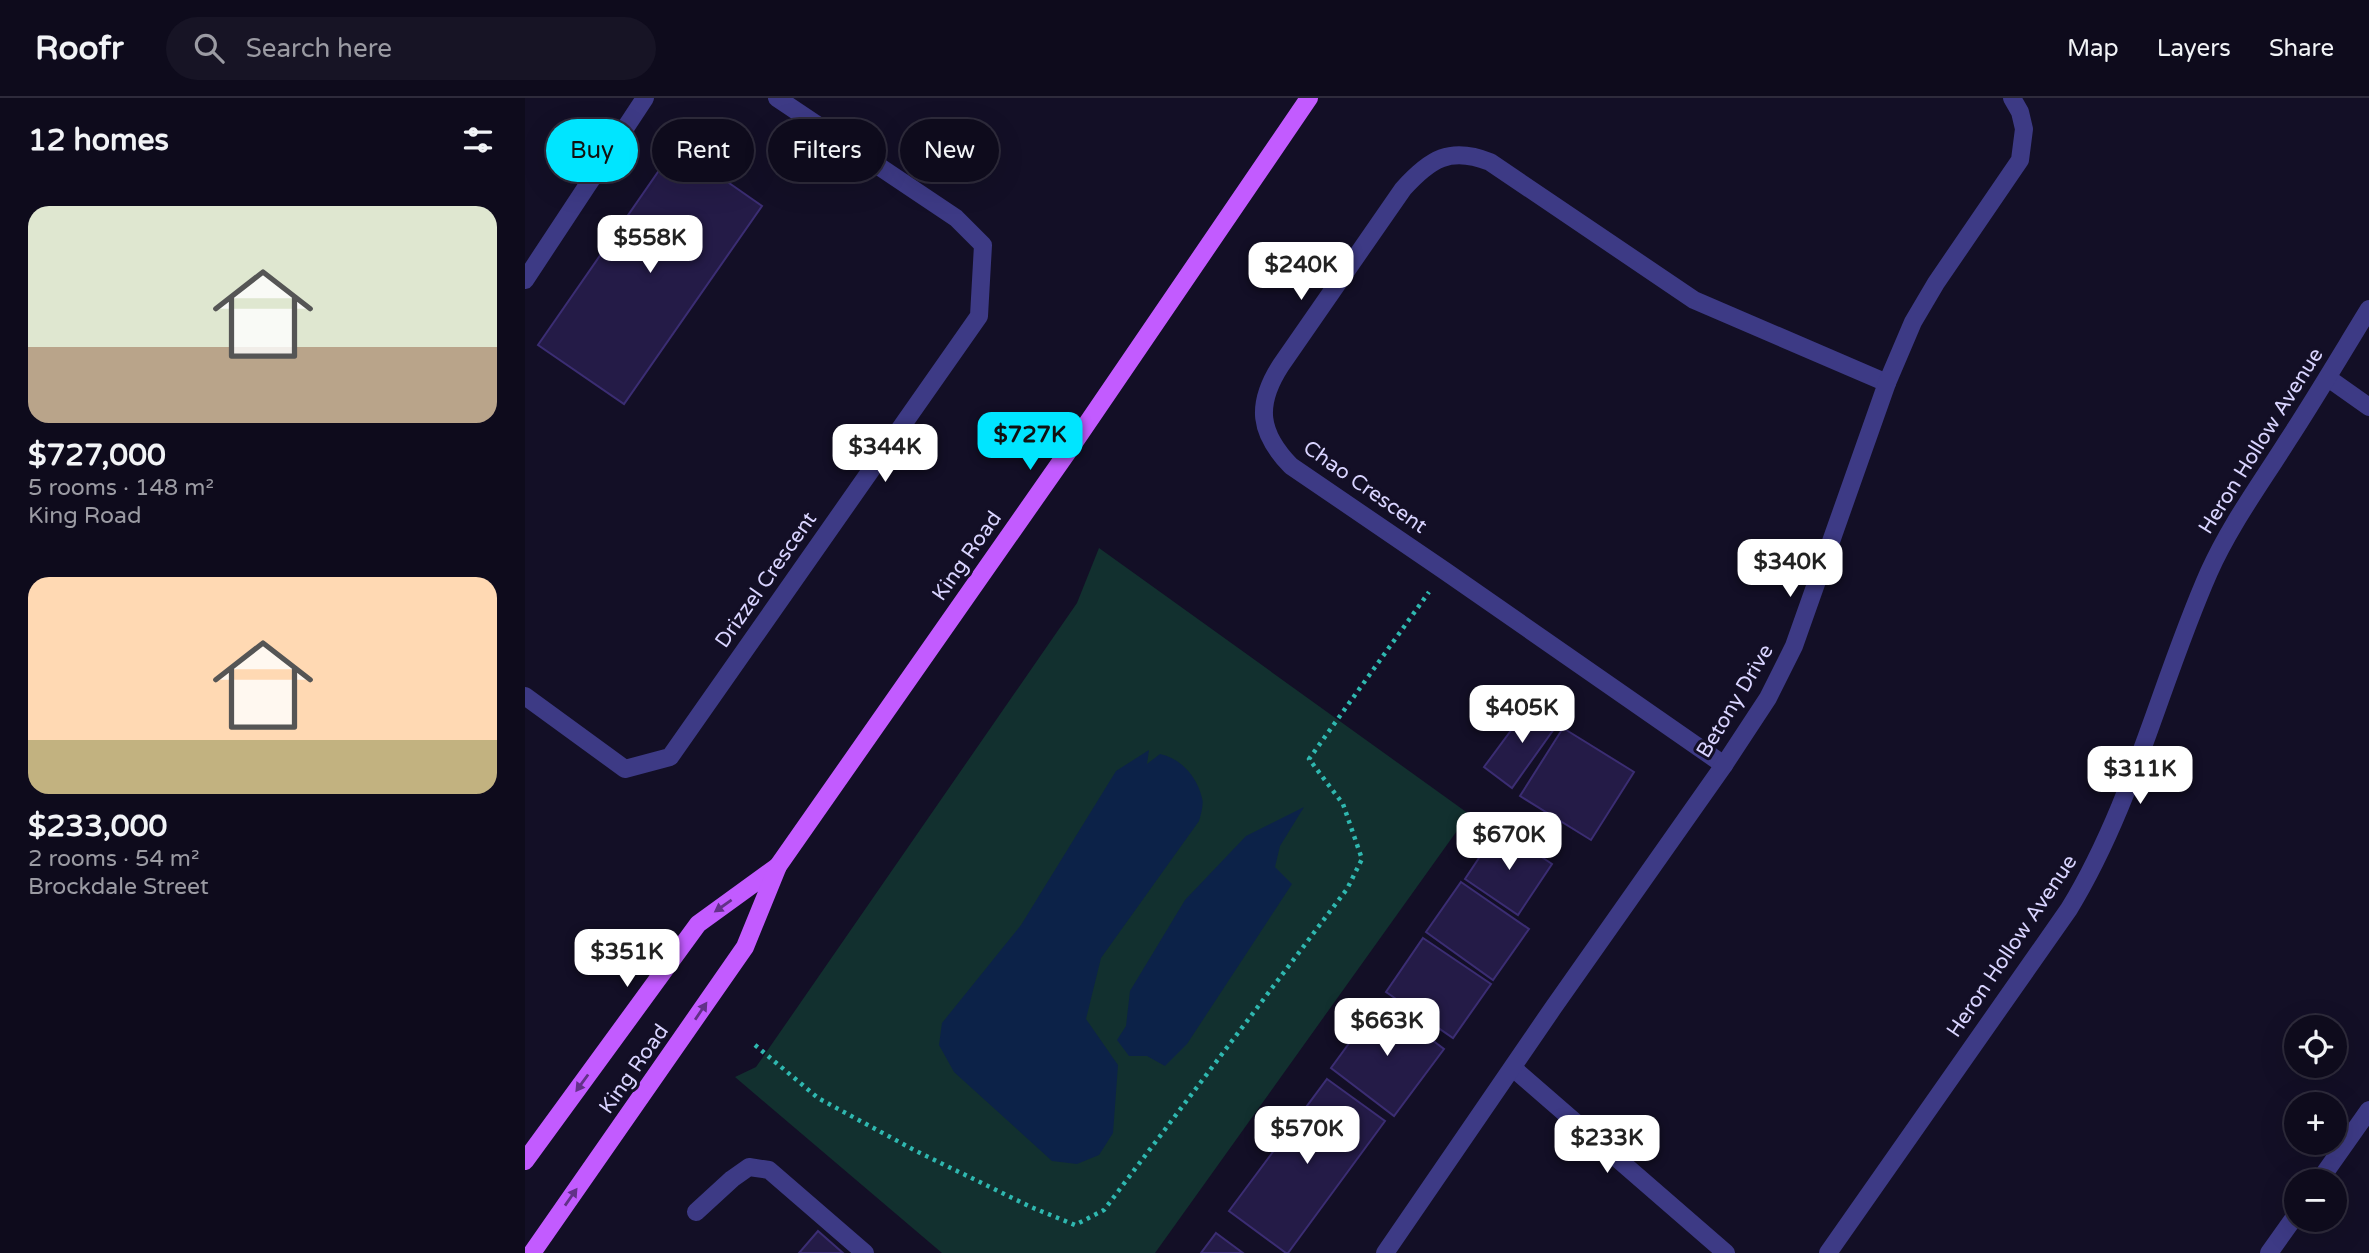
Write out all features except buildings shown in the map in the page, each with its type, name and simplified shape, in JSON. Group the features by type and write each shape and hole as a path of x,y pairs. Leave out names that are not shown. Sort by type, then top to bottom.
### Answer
{"main road":[{"name":"King Road","path":"532,1253 745,947 778,866 1061,461 1309,98"},
{"name":"King Road","path":"525,1161 698,924 778,866"}],"street":[{"path":"525,280 645,98"},
{"name":"Drizzel Crescent","path":"525,696 625,769 670,757 979,316 983,245 956,218 777,98"},
{"name":"Betony Drive","path":"1385,1253 1768,698 1794,646 1887,383 1913,321 2021,159 2024,129 2020,112 2012,98"},
{"name":"Chao Crescent","path":"1724,765 1291,466 1277,451 1267,432 1262,411 1267,390 1281,365 1403,189 1428,164 1442,156 1471,155 1490,162 1695,300 1887,383"},
{"name":"Heron Hollow Avenue","path":"1828,1253 2069,909 2087,879 2155,718 2190,619 2220,548 2369,309"},
{"path":"2328,378 2369,407"},
{"path":"1513,1068 1726,1253"},
{"path":"2327,1169 2369,1110"},
{"path":"696,1212 731,1179 749,1167 769,1170 865,1253"},
{"path":"2269,1253 2284,1232"}],"path":[{"path":"755,1045 818,1098 916,1151 1031,1207 1075,1225 1104,1210 1347,889 1362,859 1343,804 1309,759 1429,592"}],"green space":[{"path":"1099,548 1469,814 1155,1253 942,1253 735,1077 756,1067 1077,603"}],"water":[{"path":"1149,750 1147,764 1160,754 1174,759 1192,775 1203,800 1199,821 1101,958 1086,1019 1118,1065 1113,1133 1099,1155 1077,1164 1052,1161 954,1072 939,1045 942,1023 1021,925 1116,771"},
{"path":"1304,807 1280,846 1275,867 1292,884 1187,1044 1165,1066 1147,1056 1129,1056 1117,1040 1126,1026 1130,991 1185,900 1246,836"}]}
